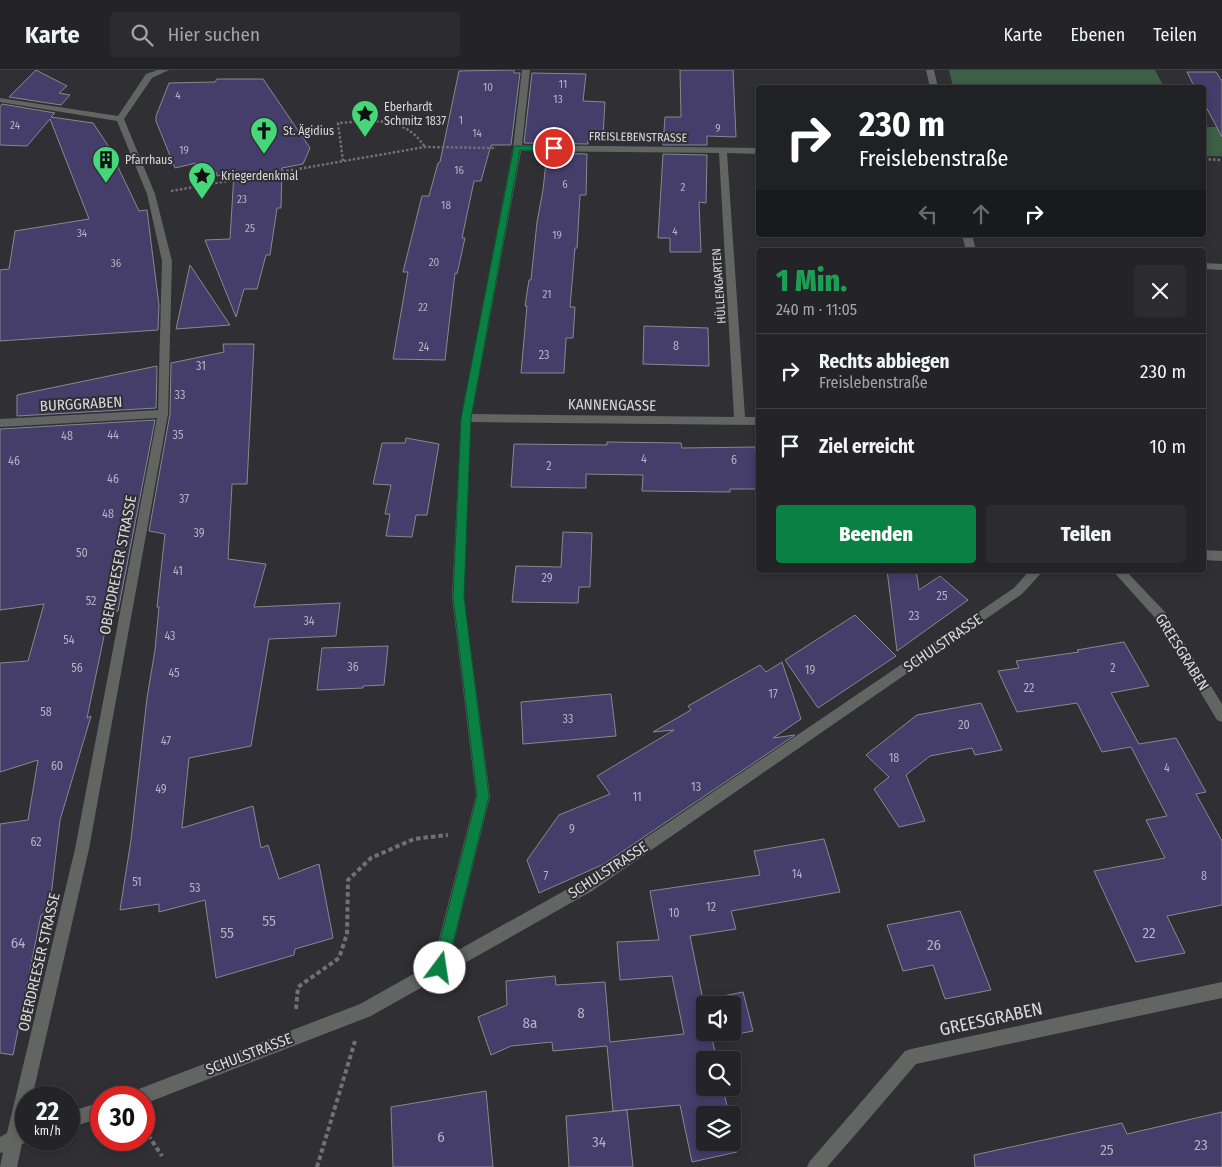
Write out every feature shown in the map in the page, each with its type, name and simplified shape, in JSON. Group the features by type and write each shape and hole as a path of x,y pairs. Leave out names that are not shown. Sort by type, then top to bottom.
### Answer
{"street":[{"path":"440,968 483,796 458,597 466,418 517,148 526,70"},
{"path":"930,70 933,85"},
{"path":"0,100 120,119 150,76 159,71"},
{"name":"OBERDREESER STRASSE","path":"8,1167 82,849 163,414 167,261 151,194 120,119"},
{"name":"FREISLEBENSTRASSE","path":"517,148 756,151"},
{"name":"HÜLLENGARTEN","path":"723,150 740,421"},
{"path":"1206,266 1222,267"},
{"name":"BURGGRABEN","path":"0,424 163,414"},
{"name":"KANNENGASSE","path":"466,418 756,421"},
{"path":"1206,555 1222,556"},
{"name":"SCHULSTRASSE","path":"155,1091 365,1010 587,886 1018,591 1035,573"},
{"name":"GREESGRABEN","path":"1121,573 1161,616 1222,716"},
{"name":"GREESGRABEN","path":"816,1167 911,1057 1222,990"}],"path":[{"path":"343,162 338,123 379,122 397,124 413,132 425,147"},
{"path":"151,194 425,147 517,148"},
{"path":"1206,160 1222,160"},
{"path":"292,1038 298,988 339,958 348,934 348,880 371,858 414,839 474,833"},
{"path":"318,1167 333,1110 365,1010"},
{"path":"155,1146 162,1156"}],"green space":[{"path":"949,70 1155,70 1163,85 953,85"},
{"path":"1206,127 1222,127 1222,156 1206,156"}],"building":[{"path":"36,70 67,86 59,93 70,95 61,105 9,97"},
{"path":"514,70 514,73 520,73 511,145 491,145 481,181 474,181 462,238 465,238 457,274 455,273 445,360 393,359 408,272 403,272 422,196 429,196 438,163 440,162 459,71"},
{"path":"680,70 733,70 736,137 707,136 707,145 663,145 665,117 681,117"},
{"path":"1187,72 1216,72 1222,81 1222,137 1206,107 1206,85 1194,85"},
{"path":"532,73 586,74 583,101 605,102 603,136 592,136 592,140 588,140 588,144 524,143"},
{"path":"217,79 263,79 310,148 303,164 282,168 281,208 277,208 270,255 266,255 257,289 244,289 236,317 205,240 230,239 234,173 217,176 216,172 200,175 196,163 175,168 156,121 156,116 169,83 215,82"},
{"path":"2,104 55,113 51,117 93,123 107,144 139,211 147,210 159,305 158,330 0,341 0,270 9,269 15,231 89,219 50,119 27,146 0,145 0,107"},
{"path":"547,153 587,154 586,195 580,195 577,248 575,248 570,307 575,307 573,338 566,338 564,373 521,373 527,306 525,306 529,280 531,280"},
{"path":"663,154 707,155 706,203 699,202 701,252 670,252 670,238 658,238"},
{"path":"190,265 230,325 176,329"},
{"path":"644,326 708,328 709,366 643,364"},
{"path":"223,344 254,344 247,484 232,484 228,559 266,564 254,607 340,603 336,636 269,639 251,746 189,758 182,828 253,806 261,848 268,845 279,879 319,864 333,938 295,949 294,955 216,978 205,900 159,912 159,904 120,910 131,840 147,698 155,650 159,607 157,607 165,534 149,531 170,414 171,363 224,352"},
{"path":"157,366 156,408 17,416 17,395"},
{"path":"155,420 118,611 109,612 87,718 91,716 60,820 49,913 41,915 13,1055 0,1053 0,824 28,820 38,760 0,772 0,663 28,661 44,604 0,610 0,429"},
{"path":"406,438 439,444 427,515 416,515 412,537 386,536 390,514 385,514 391,485 373,484 382,443 405,443"},
{"path":"607,442 681,443 682,448 755,447 756,489 730,489 730,492 642,491 643,475 586,474 586,488 511,487 514,444 607,445"},
{"path":"563,532 592,533 590,587 579,587 578,603 512,602 516,566 561,567"},
{"path":"887,573 916,573 919,590 940,576 968,600 897,651"},
{"path":"855,615 896,656 818,708 785,660"},
{"path":"1124,642 1149,686 1111,693 1139,744 1176,738 1206,792 1196,794 1222,841 1222,905 1167,916 1185,953 1136,962 1094,871 1165,858 1146,820 1167,816 1131,747 1102,752 1077,703 1017,712 998,671 1019,668 1016,661 1079,652 1077,650"},
{"path":"388,646 384,685 317,690 322,648"},
{"path":"782,662 801,719 773,738 795,735 604,864 539,893 527,860 559,815 610,794 597,776 674,730 653,732 691,710 688,706 760,665 766,672"},
{"path":"611,694 616,736 523,744 521,702"},
{"path":"981,703 1002,750 975,755 972,748 930,756 906,775 925,821 899,827 874,789 889,777 866,755 917,715"},
{"path":"824,839 840,892 731,911 736,929 690,936 702,996 696,996 696,1041 712,1041 715,1051 696,1051 696,1096 725,1096 727,1106 696,1106 696,1151 737,1152 692,1162 680,1105 613,1111 607,1046 553,1051 552,1042 511,1046 491,1055 478,1017 507,1005 506,981 555,976 556,985 605,982 610,1042 684,1034 672,976 620,980 617,942 659,940 650,891 760,875 754,851"},
{"path":"960,911 991,990 945,999 933,965 903,971 887,925"},
{"path":"743,992 753,1031 741,1033 741,996 723,996"},
{"path":"486,1091 493,1167 393,1167 391,1107"},
{"path":"627,1110 633,1167 569,1167 566,1116"},
{"path":"1222,1112 1222,1167 975,1167 974,1155 1122,1123 1127,1134"}],"place":[{"name":"Eberhardt Schmitz 1837","path":"365,138"},
{"name":"St. Ägidius","path":"264,155"},
{"name":"Pfarrhaus","path":"106,184"},
{"name":"Kriegerdenkmal","path":"202,200"}],"route":[{"path":"440,968 483,796 458,597 466,418 517,148 554,148"}]}
